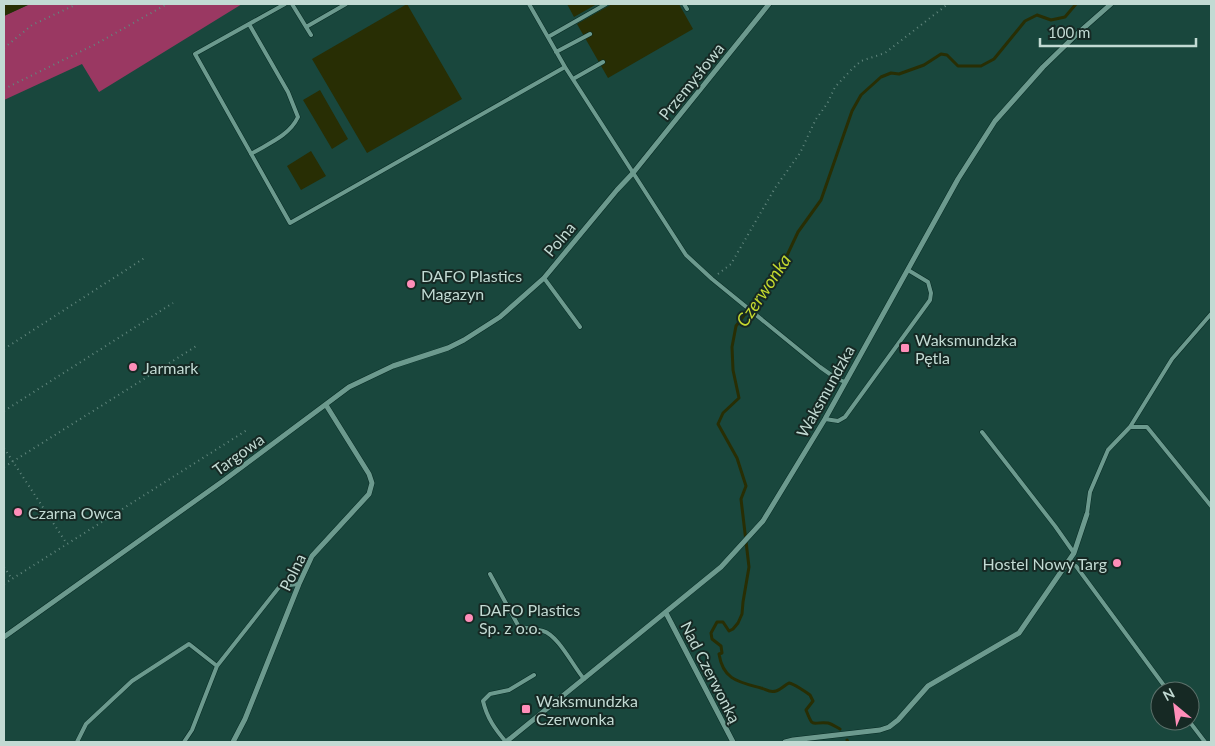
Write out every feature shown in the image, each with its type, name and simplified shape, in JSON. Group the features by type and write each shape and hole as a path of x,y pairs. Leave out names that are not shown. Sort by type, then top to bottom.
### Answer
{"street":[{"name":"Przemysłowa","path":"633,173 769,4"},
{"name":"Waksmundzka","path":"506,742 721,567 754,532 775,504 825,419 966,166 995,121 1043,67 1112,4"},
{"name":"Polna","path":"500,317 544,278 633,173"},
{"name":"Targowa","path":"4,637 349,387 393,366 448,348 500,317"},
{"name":"Polna","path":"233,742 245,719 312,556 364,502 369,494 372,483 352,446 326,405"},
{"path":"784,742 880,730 889,727 898,720 928,686 1019,633 1074,552 1086,514"},
{"name":"Nad Czerwonką","path":"666,613 733,742"}],"lane":[{"path":"284,4 195,54 290,223 565,68"},
{"path":"292,4 311,35"},
{"path":"306,27 346,4"},
{"path":"529,4 565,68 686,255 820,367 844,382"},
{"path":"548,37 606,4"},
{"path":"684,4 687,9"},
{"path":"249,24 288,92 298,117 293,127 286,134 251,154"},
{"path":"556,52 590,34"},
{"path":"573,80 603,62"},
{"path":"825,419 838,421 845,417 930,300 931,293 928,282 908,270"},
{"path":"544,278 580,327"},
{"path":"1086,514 1090,492 1108,450 1130,427 1172,360 1211,314"},
{"path":"1130,427 1147,427 1211,506"},
{"path":"982,432 1074,552"},
{"path":"1067,562 1076,566 1161,681"},
{"path":"490,574 519,627 544,631 556,638 574,668 584,679"},
{"path":"184,742 192,730 217,666 280,586 299,584"},
{"path":"77,742 86,724 132,681 189,644 217,666"},
{"path":"506,742 492,726 486,714 483,701 490,694 509,690 534,675"},
{"path":"1197,731 1205,742"}],"path":[{"path":"4,48 32,25 77,4"},
{"path":"4,89 96,44 167,4"},
{"path":"712,278 731,264 775,188 800,153 816,119 828,104 835,87 861,61 885,53 948,4"},
{"path":"4,349 146,257"},
{"path":"4,411 173,303"},
{"path":"4,467 198,345"},
{"path":"4,584 247,430"},
{"path":"4,448 68,544"},
{"path":"4,567 12,580"}],"shaded area":[{"path":"4,4 30,4 4,16"},
{"path":"30,4 242,4 99,92 82,64 4,100 4,16"},
{"path":"407,4 462,99 367,153 312,59"},
{"path":"567,4 597,4 574,17"},
{"path":"612,4 679,4 693,29 608,78 577,24"},
{"path":"320,90 348,139 332,149 303,100"},
{"path":"311,151 326,176 301,190 287,166"}],"waterway":[{"name":"Czerwonka","path":"840,729 828,723 812,722 806,710 813,701 810,695 794,685 789,683 771,692 733,679 728,675 721,663 719,654 722,653 721,646 712,639 711,633 717,622 723,622 729,631 738,623 742,614 749,567 741,499 746,486 737,458 718,424 723,413 739,398 733,370 732,347 736,326 783,264 798,232 821,200 852,111 861,95 881,77 891,73 899,74 924,65 941,54 947,55 958,66 981,66 994,59 1025,21 1037,15 1051,20 1065,17 1076,4"}],"place":[{"name":"DAFO Plastics Magazyn","path":"411,284"},
{"name":"Waksmundzka Pętla","path":"905,348"},
{"name":"Jarmark","path":"133,367"},
{"name":"Czarna Owca","path":"18,512"},
{"name":"Hostel Nowy Targ","path":"1117,563"},
{"name":"DAFO Plastics Sp. z o.o.","path":"469,618"},
{"name":"Waksmundzka Czerwonka","path":"526,709"}]}
